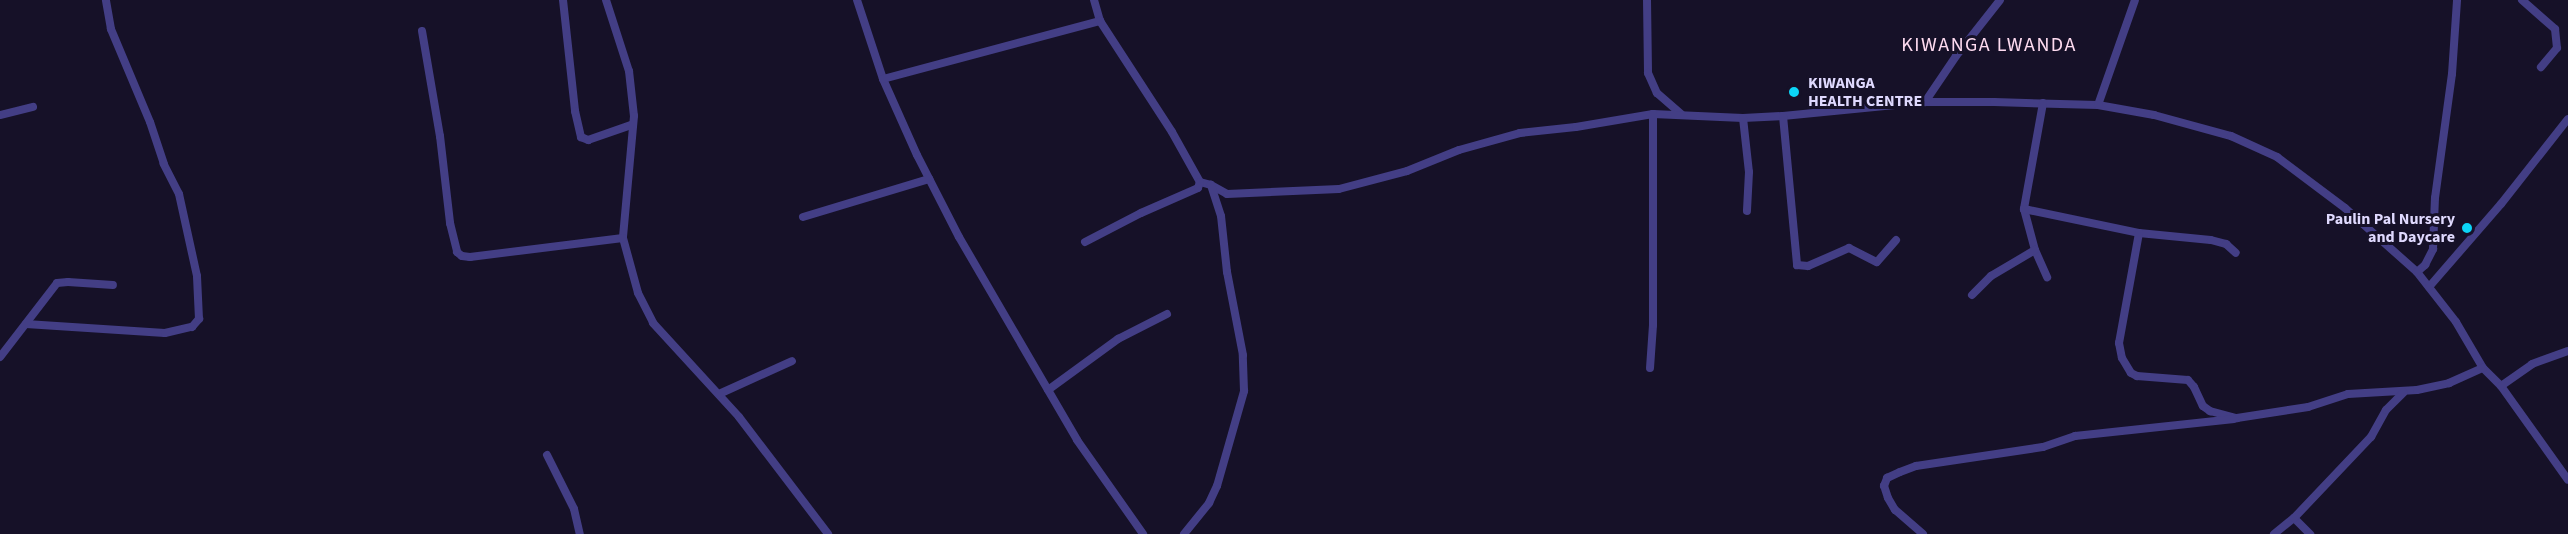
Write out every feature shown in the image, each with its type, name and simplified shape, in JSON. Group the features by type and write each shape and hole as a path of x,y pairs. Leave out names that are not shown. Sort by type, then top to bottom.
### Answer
{"street":[{"path":"26,324 165,333 192,327 199,319 198,276 179,194 164,164 150,122 111,29 106,0"},
{"path":"563,0 567,18 574,111 581,137 588,140 631,125"},
{"path":"606,0 629,71 634,116 631,125 623,238 632,275 646,313 719,394 809,506 828,534"},
{"path":"857,0 884,80 929,179 959,237 1077,440 1143,534"},
{"path":"1094,0 1100,21 1172,132 1200,182 1227,194 1339,189 1407,171 1459,150 1520,134 1653,114 1743,118 1925,102 2043,103 2098,105 2192,124 2261,148 2345,208 2417,272 2456,322 2483,368 2500,386 2568,480"},
{"path":"1647,0 1648,73 1657,93 1681,114"},
{"path":"1925,102 1956,56 2000,0"},
{"path":"2098,105 2135,0"},
{"path":"2417,272 2425,265 2433,249 2435,198 2452,74 2457,0"},
{"path":"2522,0 2555,29 2557,48 2541,67"},
{"path":"884,80 1100,21"},
{"path":"422,31 440,136 450,223 457,252 462,256 470,257 623,238"},
{"path":"2043,103 2024,209 2035,250 2047,277"},
{"path":"0,115 33,107"},
{"path":"1650,368 1653,324 1653,114"},
{"path":"1783,116 1797,265 1808,266 1849,248 1877,262 1896,240"},
{"path":"1743,118 1749,172 1747,212"},
{"path":"2429,287 2501,204 2568,119"},
{"path":"803,217 929,179"},
{"path":"1085,242 1141,213 1198,188 1200,182"},
{"path":"1184,534 1209,503 1217,486 1244,391 1243,355 1227,272 1221,216 1211,185"},
{"path":"2024,209 2139,233 2211,240 2226,244 2236,253"},
{"path":"2139,233 2119,344 2124,363 2137,376 2188,380 2203,406 2216,413 2236,418"},
{"path":"1972,295 1991,276 2035,250"},
{"path":"0,357 57,283 113,285"},
{"path":"1048,390 1118,339 1167,314"},
{"path":"2500,386 2543,358 2568,351"},
{"path":"719,394 792,361"},
{"path":"1923,534 1895,510 1884,486 1887,478 1916,466 2043,447 2075,436 2221,422 2308,407 2348,394 2404,392 2441,386 2483,368"},
{"path":"2274,534 2294,518 2371,437 2386,410 2404,392"},
{"path":"547,455 574,509 580,534"},
{"path":"2294,518 2310,534"}],"place":[{"name":"KIWANGA HEALTH CENTRE","path":"1794,92"},
{"name":"Paulin Pal Nursery and Daycare","path":"2467,228"}],"district":[{"name":"KIWANGA LWANDA","path":"1989,45"}]}
